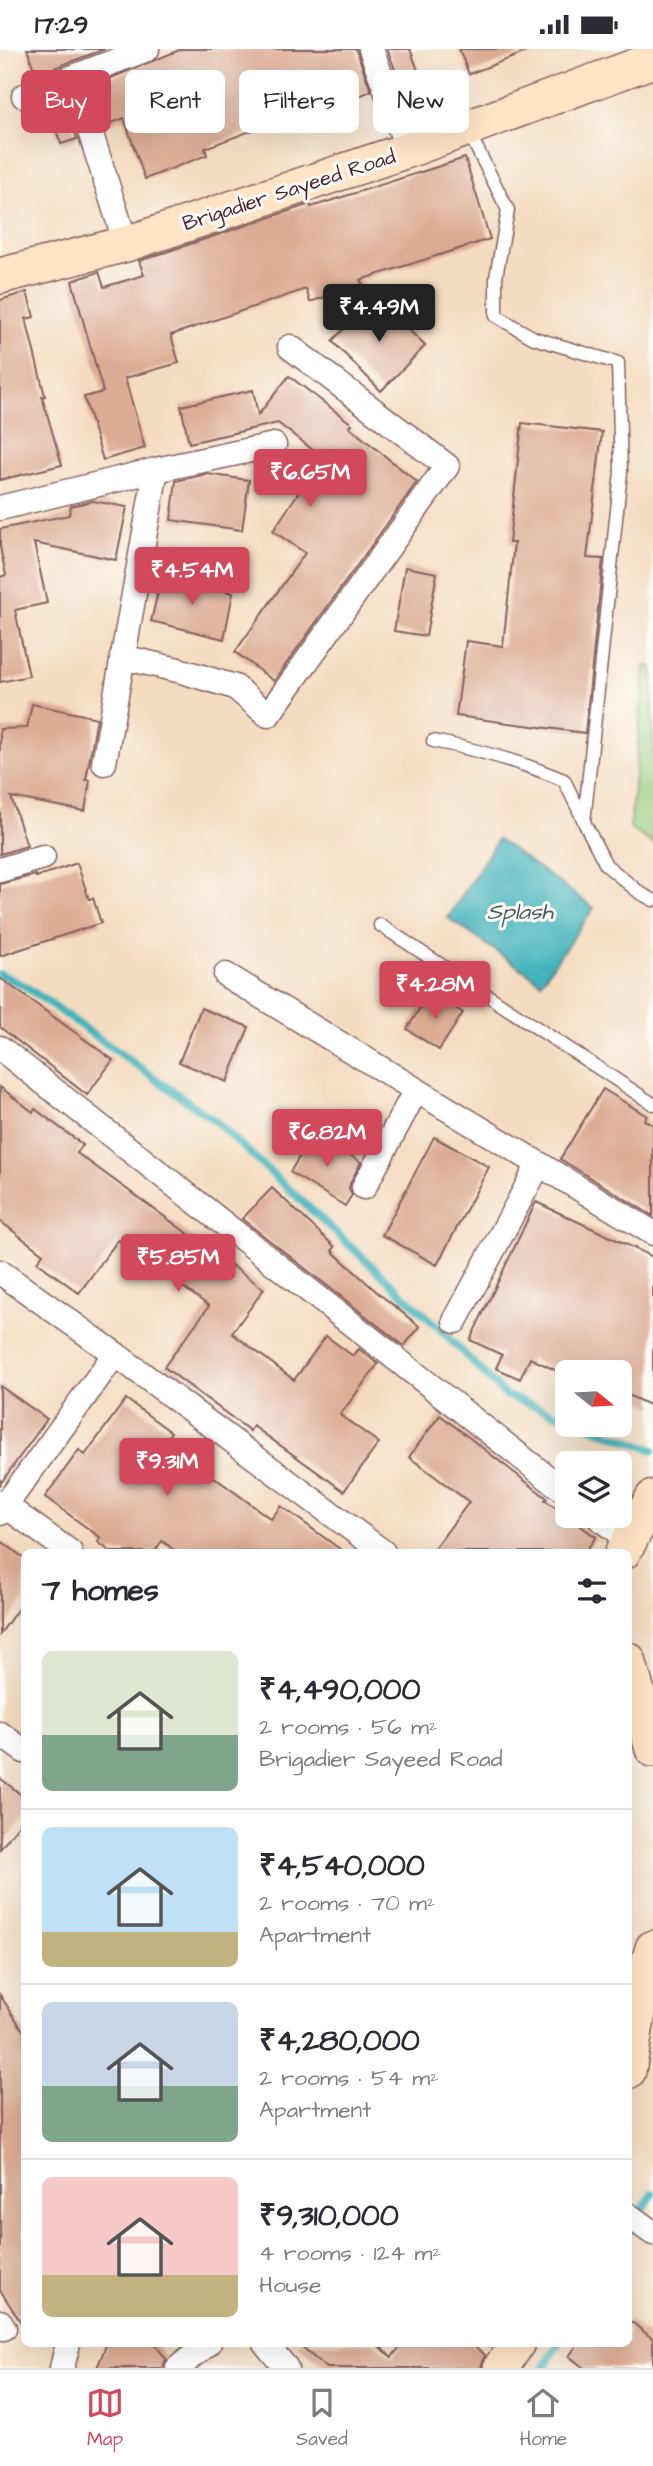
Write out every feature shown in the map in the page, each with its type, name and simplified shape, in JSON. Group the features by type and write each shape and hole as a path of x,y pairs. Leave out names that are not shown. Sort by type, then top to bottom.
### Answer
{"street":[{"path":"371,49 408,150"},
{"path":"91,70 133,51"},
{"name":"Brigadier Sayeed Road","path":"469,127 653,60"},
{"path":"91,133 126,244"},
{"name":"Brigadier Sayeed Road","path":"0,276 126,244 454,133"},
{"path":"122,657 187,672 235,687 268,715 447,466 290,347"},
{"path":"0,508 274,445"},
{"path":"104,763 156,470"},
{"path":"0,870 43,857"},
{"path":"226,975 653,1233"},
{"path":"0,1048 555,1484"},
{"path":"364,1187 416,1090"},
{"path":"455,1321 539,1164"},
{"path":"0,1272 379,1549"},
{"path":"65,1549 2,1507 115,1354"},
{"path":"632,1674 653,1749"},
{"path":"0,1734 21,1749"},
{"path":"632,2024 636,1978 653,1948"},
{"path":"632,2218 653,2233"},
{"path":"62,2368 67,2347"},
{"path":"178,2368 204,2347"},
{"path":"268,2347 286,2368"}],"lane":[{"path":"469,132 508,210 496,277 496,316 534,338 618,362 621,472 584,822"},
{"path":"433,741 522,763 564,779 606,865 640,893 653,899"},
{"path":"380,925 653,1104"}],"green space":[{"path":"645,666 653,667 653,844 630,828"}],"water":[{"name":"Splash","path":"498,839 594,908 541,982 448,918"}],"building":[{"path":"27,49 105,49 49,70 34,70"},
{"path":"182,49 356,49 371,91 359,96 359,70 239,70 239,133 245,133 205,148 207,155 145,179 129,133 225,133 225,70 130,70"},
{"path":"387,49 410,49 418,70 395,70"},
{"path":"459,49 529,49 469,74"},
{"path":"125,72 125,121 124,118 111,123 111,78"},
{"path":"57,133 75,133 77,139 61,144"},
{"path":"465,158 490,239 360,280 363,284 310,302 306,289 171,335 179,363 125,378 145,448 103,460 84,397 103,392 72,281 99,272 104,287 144,275 139,261 310,204 311,207"},
{"path":"27,292 34,317 26,319 45,396 42,397 62,465 0,480 0,300"},
{"path":"376,297 425,346 381,391 332,341"},
{"path":"289,376 352,424 349,427 417,482 274,681 235,652 305,553 273,531 322,457 278,423 189,443 181,406 253,390 258,415"},
{"path":"522,423 602,432 587,558 603,559 585,733 456,716 466,641 503,646 514,543 509,543"},
{"path":"207,474 249,480 242,530 171,520 176,481"},
{"path":"93,501 127,507 116,560 34,543 47,603 15,610 29,676 0,682 0,577 6,575 0,547 0,529 69,515 71,506"},
{"path":"405,567 437,573 426,636 394,631"},
{"path":"162,575 233,593 224,639 151,621"},
{"path":"32,704 97,718 86,780 90,780 85,811 11,797 27,846 0,854 0,729 27,728"},
{"path":"77,863 89,899 93,898 101,923 0,956 0,884 36,877"},
{"path":"0,978 113,1060 87,1095 0,1027"},
{"path":"430,992 463,1013 439,1050 407,1029"},
{"path":"201,1008 249,1027 227,1082 179,1062"},
{"path":"0,1087 83,1145 77,1153 264,1289 232,1333 294,1380 326,1336 353,1356 359,1349 378,1364 340,1415 379,1443 344,1491 253,1426 250,1431 164,1367 209,1306 118,1240 79,1293 37,1262 43,1254 0,1221"},
{"path":"603,1089 647,1116 644,1120 653,1125 653,1216 560,1159"},
{"path":"314,1133 361,1162 351,1181 349,1188 352,1195 345,1206 290,1172"},
{"path":"434,1137 489,1167 437,1265 382,1235"},
{"path":"272,1188 335,1247 332,1251 420,1327 404,1346 242,1219"},
{"path":"536,1202 653,1257 653,1407 632,1397 632,1360 555,1360 555,1370 530,1358 520,1379 496,1368 502,1355 470,1340"},
{"path":"0,1386 47,1419 0,1484"},
{"path":"126,1399 171,1432 168,1437 210,1468 207,1472 271,1519 281,1506 340,1549 173,1549 162,1541 156,1549 107,1549 98,1542 101,1538 45,1497 79,1450 85,1455"},
{"path":"440,1415 547,1498 545,1500 555,1507 555,1528 584,1528 596,1537 587,1549 434,1549 469,1502 409,1457"},
{"path":"0,1540 21,1556 21,1604 0,1634"},
{"path":"0,1778 21,1795 21,1822 0,1849"},
{"path":"0,1995 21,2027 21,2322 0,2290"},
{"path":"632,2322 653,2339 653,2368 584,2368 569,2356 576,2347 632,2347"},
{"path":"105,2347 157,2347 166,2359 163,2368 97,2368"},
{"path":"301,2347 380,2347 392,2357 400,2347 476,2347 485,2355 481,2368 327,2368"}],"waterway":[{"path":"0,974 25,986 215,1121 436,1325 505,1395 555,1414"},
{"path":"618,1437 653,1450"},
{"path":"632,2226 653,2193"},
{"path":"544,2368 557,2347"}]}
